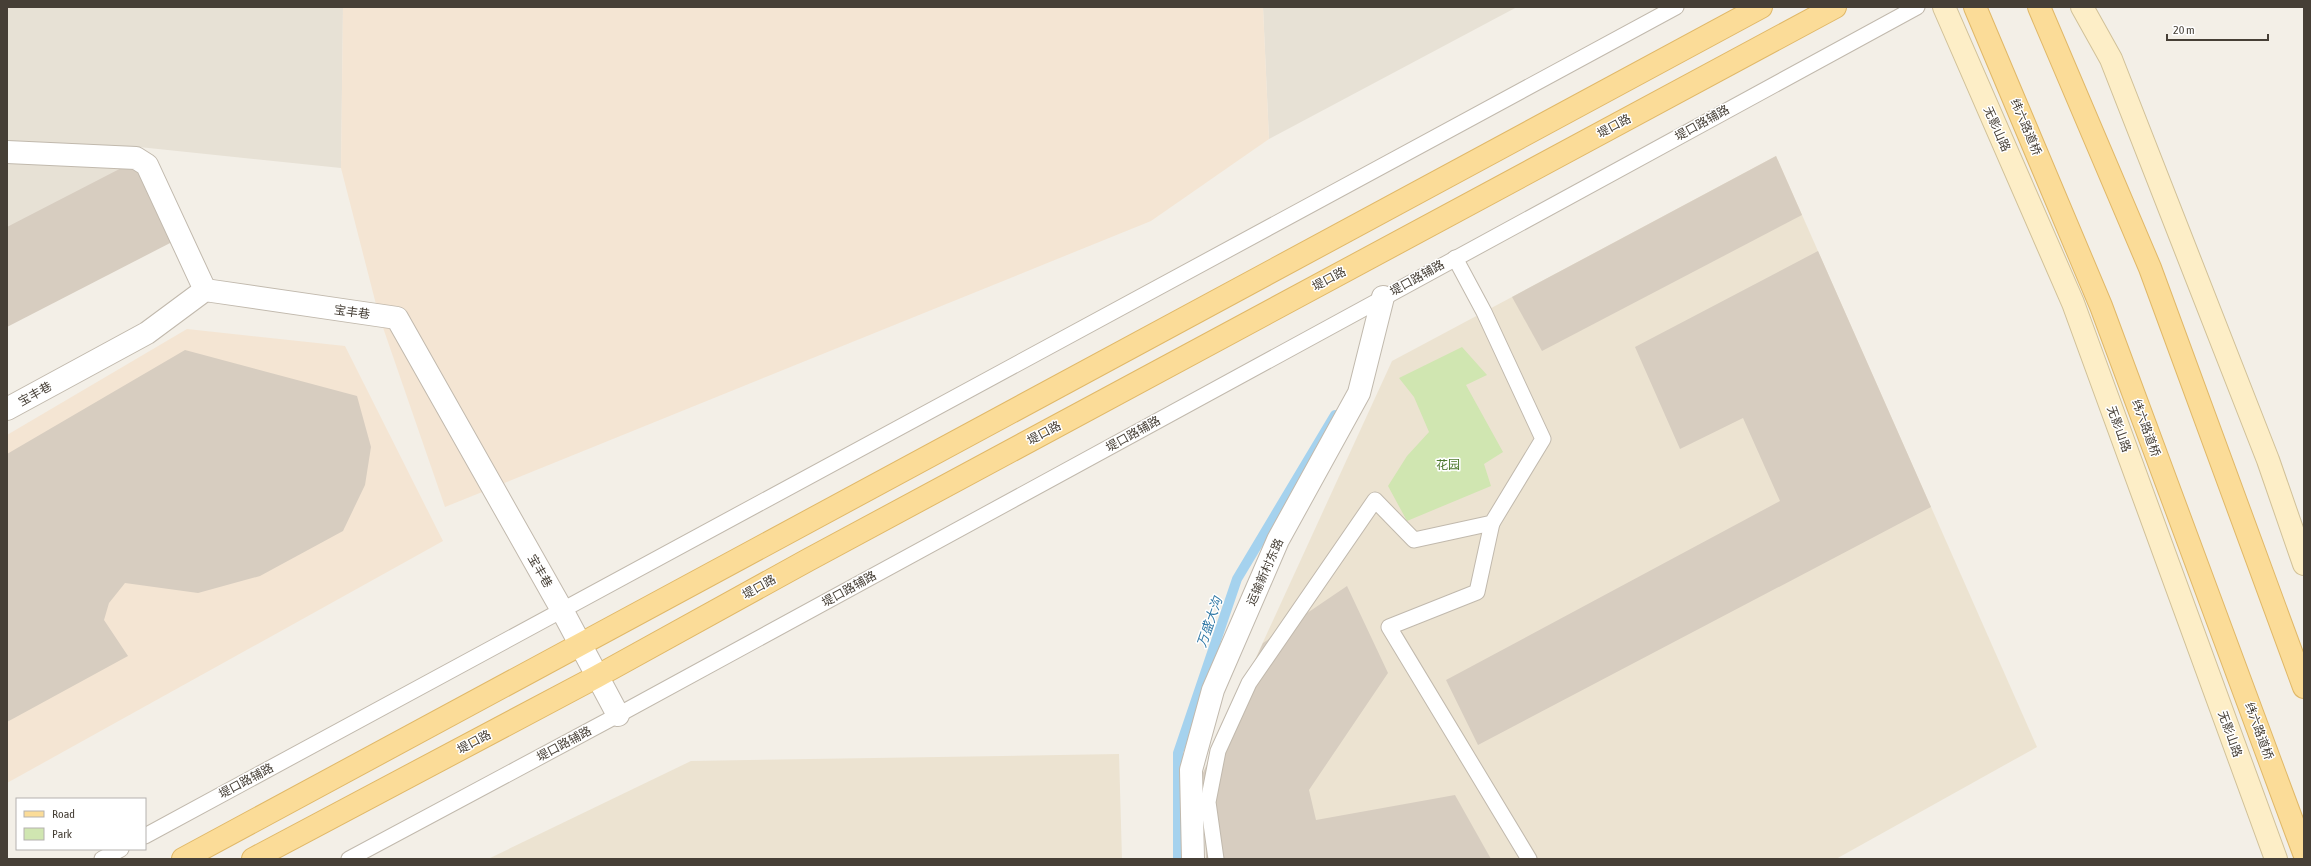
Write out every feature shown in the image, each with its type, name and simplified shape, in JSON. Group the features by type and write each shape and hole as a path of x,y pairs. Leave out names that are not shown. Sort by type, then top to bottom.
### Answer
{"main road":[{"path":"183,859 1761,7"},
{"name":"堤口路","path":"253,859 596,677 822,552 1835,7"},
{"name":"无影山路","path":"1944,7 2073,303 2276,859"},
{"name":"纬六路道桥","path":"1976,7 2101,306 2304,854"},
{"path":"2039,7 2150,268 2304,687"},
{"path":"2082,7 2111,59 2268,460 2304,564"}],"street":[{"path":"7,152 136,158 147,165 205,290"},
{"name":"宝丰巷","path":"7,409 147,333 205,290 397,318 562,610"},
{"name":"运输新村东路","path":"1193,859 1191,770 1213,690 1278,540 1358,393 1383,297"},
{"path":"562,610 596,677 618,715"}],"lane":[{"name":"堤口路辅路","path":"146,835 1676,7"},
{"name":"堤口路辅路","path":"349,859 618,715 1917,7"},
{"path":"1455,258 1484,312 1544,439 1492,523 1477,592 1389,627 1530,859"},
{"path":"1216,859 1208,802 1221,744 1249,683 1376,500 1414,540 1492,523"},
{"path":"102,859 119,850"}],"shaded area":[{"path":"7,7 343,7 341,168 139,147 167,231 7,318"},
{"path":"343,7 1263,7 1269,139 1151,221 445,507 379,316 341,168"},
{"path":"1263,7 1517,7 1269,139"},
{"path":"1776,156 2037,747 1836,859 1206,859 1203,773 1392,361"},
{"path":"187,329 345,346 443,541 7,783 7,435"},
{"path":"1119,754 1122,859 488,859 691,761"}],"green space":[{"name":"花园","path":"1462,347 1487,375 1466,385 1503,452 1484,464 1491,486 1407,521 1388,486 1407,456 1429,432 1414,397 1399,378"}],"building":[{"path":"1776,156 1802,215 1542,351 1512,297"},
{"path":"133,162 174,241 7,327 7,227"},
{"path":"1818,251 1931,507 1478,745 1446,680 1780,501 1743,418 1680,449 1635,347"},
{"path":"185,350 357,396 371,447 365,485 343,531 260,576 198,593 125,583 109,603 104,620 128,656 7,722 7,454"},
{"path":"1347,586 1388,673 1309,790 1316,820 1455,795 1491,859 1206,859 1203,773 1263,643"}],"waterway":[{"name":"万盛大沟","path":"1178,859 1178,753 1237,579 1335,415"}]}
